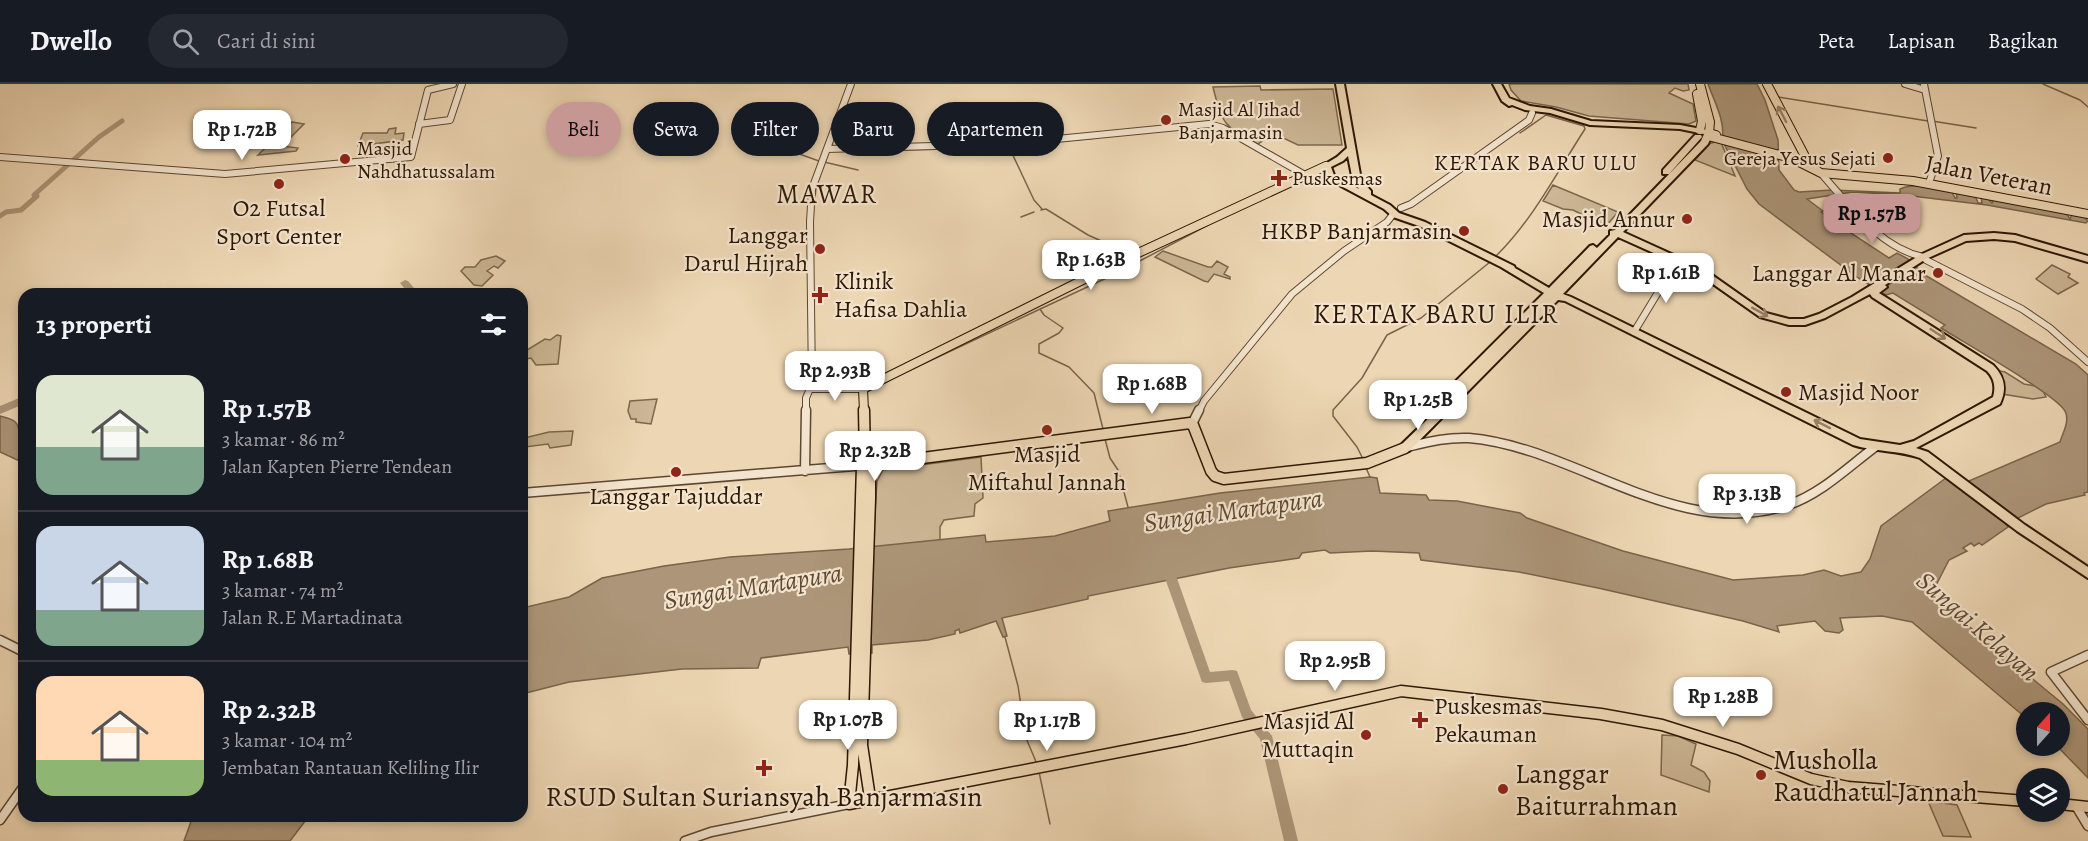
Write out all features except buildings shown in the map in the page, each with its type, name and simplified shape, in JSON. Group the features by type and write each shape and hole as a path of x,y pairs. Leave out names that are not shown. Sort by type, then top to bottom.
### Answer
{"highway":[{"path":"1340,84 1357,181 1364,190 1422,224 1557,294 1857,442 1926,455 2088,573"},
{"path":"1400,450 1516,331 1557,294 1704,133 1688,128 1590,123 1558,113 1529,111 1509,104 1497,84"},
{"path":"1352,148 1340,159 1326,166 1331,177 1387,207 1404,212"},
{"path":"1340,159 1354,163"},
{"path":"1340,183 1357,181"},
{"path":"1613,231 1702,272 1763,315 1780,321 1814,320 1872,291 1923,260 1954,246 1980,239 2016,242 2088,261"},
{"path":"1872,291 1990,368 1998,378 2000,395 1997,400 1923,440 1909,446 1892,449"},
{"path":"1855,299 1868,297 1889,302"},
{"path":"1923,440 1921,447 1926,455"},
{"path":"2065,556 2088,568"}],"main road":[{"path":"1694,84 1704,133"},
{"path":"1700,84 1710,122 1704,133"},
{"path":"1767,84 1811,164"},
{"path":"1704,133 1792,156 1847,174"},
{"path":"1792,156 1797,154 1798,144"},
{"path":"1792,156 1821,173 1847,174"},
{"path":"1326,166 1122,261 863,389 866,497 858,700 849,804 870,798 1041,768 1389,693 1413,691 1601,714 1662,724 1716,741 1828,783 1886,791 2016,800"},
{"path":"1308,174 1331,177"},
{"name":"Jalan Veteran","path":"1847,174 1929,183 2088,214"},
{"path":"865,464 1192,424 1211,471 1220,479 1367,463 1400,450"},
{"path":"858,700 870,798"}],"street":[{"path":"0,157 225,174 411,156 428,90 453,84"},
{"path":"419,124 450,120 462,84"},
{"path":"805,471 806,398 810,389 812,189 850,84"},
{"path":"1905,84 1924,87 1938,156 1929,183"},
{"path":"1192,424 1204,401 1292,294 1344,251 1404,212 1531,118 1529,111"},
{"path":"827,149 1005,144 1209,124 1223,128 1308,174"},
{"path":"1811,164 1876,232 1909,254 2022,309 2050,327 2086,360"},
{"path":"1634,332 1677,261"},
{"path":"810,389 863,389"},
{"path":"1400,450 1438,439 1463,439 1510,446 1602,481 1677,505 1709,511 1740,513 1762,511 1803,499 1875,447"},
{"path":"528,493 805,471 865,464"},
{"path":"0,640 18,649"},
{"path":"2088,655 2051,672 2051,676 2088,720"},
{"path":"0,820 18,794"},
{"path":"685,841 711,832 849,804"},
{"path":"2082,806 2088,826"}],"shaded area":[{"path":"1509,84 1688,84 1689,90 1683,91 1675,88 1669,93 1693,104 1696,121 1689,124 1589,116 1521,101 1511,90"},
{"path":"1260,86 1261,90 1333,89 1342,145 1298,145 1273,133 1258,144 1231,128 1222,117 1213,87"},
{"path":"292,122 304,124 282,146 298,148 296,151 258,155"},
{"path":"396,128 395,134 404,133 403,140 358,146 363,133 387,133 389,129"},
{"path":"1720,140 1735,176 1695,160 1709,144"},
{"path":"1553,185 1618,212 1606,226 1573,210 1563,209 1543,201"},
{"path":"1163,251 1208,267 1212,267 1217,261 1228,267 1224,274 1230,279 1214,274 1208,282 1204,281 1155,257"},
{"path":"496,256 505,261 498,268 494,266 487,271 493,275 482,286 474,285 461,271 465,267 475,267 481,260"},
{"path":"2052,265 2070,274 2068,277 2078,283 2058,294 2036,279"},
{"path":"557,335 561,336 558,364 536,365 531,358 528,359 528,349 545,339 550,340"},
{"path":"2000,371 2024,384 2035,386 2043,391 2046,397 2033,399 2002,394 1998,373"},
{"path":"657,399 651,424 631,419 628,411 630,401"},
{"path":"573,431 571,445 550,448 548,444 528,447 528,437 549,432"},
{"path":"981,457 983,498 975,504 974,516 944,520 940,527 940,540 906,546 873,547 877,481 883,470"},
{"path":"1662,735 1678,736 1696,744 1691,765 1704,772 1710,781 1709,792 1661,775"},
{"path":"1928,801 1957,805 1971,837 1943,836"}],"water":[{"name":"Sungai Martapura","path":"1708,84 1757,84 1765,100 1778,140 1779,170 1794,190 1799,192 1832,190 1900,193 1900,189 1906,187 1926,186 1952,192 1955,198 1957,198 1956,192 1975,195 1978,203 1982,203 1981,197 1987,198 1992,203 1994,200 2004,201 2066,213 2070,219 2072,214 2083,216 2088,221 2086,223 1987,205 1903,195 1853,192 1807,199 1823,211 1821,212 1827,216 1825,217 1840,230 1845,229 1889,258 1897,253 1910,260 1909,262 1920,270 1918,271 2076,364 2088,375 2088,492 2084,493 2085,495 2046,504 2006,524 2008,527 1982,545 1979,543 1974,546 1971,543 1963,548 1967,551 1949,560 1931,595 2061,702 2016,702 2016,710 1912,622 1882,616 1840,618 1843,630 1839,633 1825,631 1815,621 1777,626 1779,632 1743,621 1519,572 1421,560 1419,553 1372,551 1330,553 1325,550 1302,553 1299,558 1229,568 1088,596 1088,599 1002,618 1007,636 1003,637 996,621 960,633 959,629 955,631 955,634 928,640 872,645 872,653 849,654 848,647 761,658 758,668 682,669 569,682 528,692 528,607 569,597 602,578 664,566 730,557 849,549 985,535 986,542 1055,536 1110,521 1108,511 1220,493 1370,477 1377,478 1380,493 1426,495 1429,500 1457,501 1520,513 1527,518 1623,551 1733,580 1803,575 1824,570 1841,576 1861,572 1870,559 1881,526 1946,478 1969,481 2060,442 2067,419 2065,411 2058,403 2008,368 1941,328 1945,325 1893,293 1886,295 1858,278 1759,204 1747,189 1722,140 1721,119"},
{"path":"0,416 11,419 18,426 18,460 0,452"},
{"path":"2070,711 2088,729 2088,778 2067,756 2070,756"},
{"path":"191,822 304,822 290,841 184,841"}],"waterway":[{"path":"2043,84 2080,100 2088,107"},
{"path":"1778,97 1928,121"},
{"path":"1497,255 1534,210 1585,129 1584,126 1546,115 1520,133"},
{"path":"0,216 6,212 21,210 37,196 34,195 99,137 122,121"},
{"path":"1932,121 1976,128"},
{"path":"1064,141 1098,138"},
{"path":"915,150 927,149"},
{"path":"805,156 819,161"},
{"path":"1013,156 1034,200 1042,209"},
{"path":"824,162 858,170"},
{"path":"815,198 816,187"},
{"path":"1041,210 1046,209 1088,235 1128,253"},
{"path":"1021,217 1034,212"},
{"path":"1040,309 1115,274 1212,223"},
{"path":"1363,459 1357,447 1333,416 1333,410 1362,378 1387,335 1421,318 1490,262"},
{"path":"405,283 409,288"},
{"path":"906,372 1040,309"},
{"path":"1040,309 1044,315 1063,328 1059,333 1039,344 1039,353 1069,367 1094,393 1103,429"},
{"path":"876,388 893,378"},
{"path":"0,410 18,402"},
{"path":"1105,439 1110,458 1118,470 1128,507"},
{"path":"1366,468 1370,477"},
{"path":"1167,567 1206,678 1233,675 1246,713 1266,736 1291,841"},
{"path":"1005,637 1018,686 1026,738 1037,764"},
{"path":"1039,772 1050,824"}],"place":[{"name":"Masjid Al Jihad Banjarmasin","path":"1166,120"},
{"name":"Gereja Yesus Sejati","path":"1888,158"},
{"name":"Masjid Nahdhatussalam","path":"345,159"},
{"name":"Puskesmas","path":"1279,178"},
{"name":"O2 Futsal Sport Center","path":"279,184"},
{"name":"Masjid Annur","path":"1687,219"},
{"name":"HKBP Banjarmasin","path":"1464,231"},
{"name":"Langgar Darul Hijrah","path":"820,249"},
{"name":"Langgar Al Manar","path":"1938,273"},
{"name":"Klinik Hafisa Dahlia","path":"820,295"},
{"name":"Masjid Noor","path":"1786,392"},
{"name":"Masjid Miftahul Jannah","path":"1047,430"},
{"name":"Langgar Tajuddar","path":"676,472"},
{"name":"Puskesmas Pekauman","path":"1420,720"},
{"name":"Masjid Al Muttaqin","path":"1366,735"},
{"name":"RSUD Sultan Suriansyah Banjarmasin","path":"764,768"},
{"name":"Musholla Raudhatul Jannah","path":"1761,775"},
{"name":"Langgar Baiturrahman","path":"1503,789"}],"district":[{"name":"KERTAK BARU ULU","path":"1536,162"},
{"name":"MAWAR","path":"827,194"},
{"name":"KERTAK BARU ILIR","path":"1436,314"}],"water label":[{"name":"Sungai Kelayan","path":"1978,626"}]}
